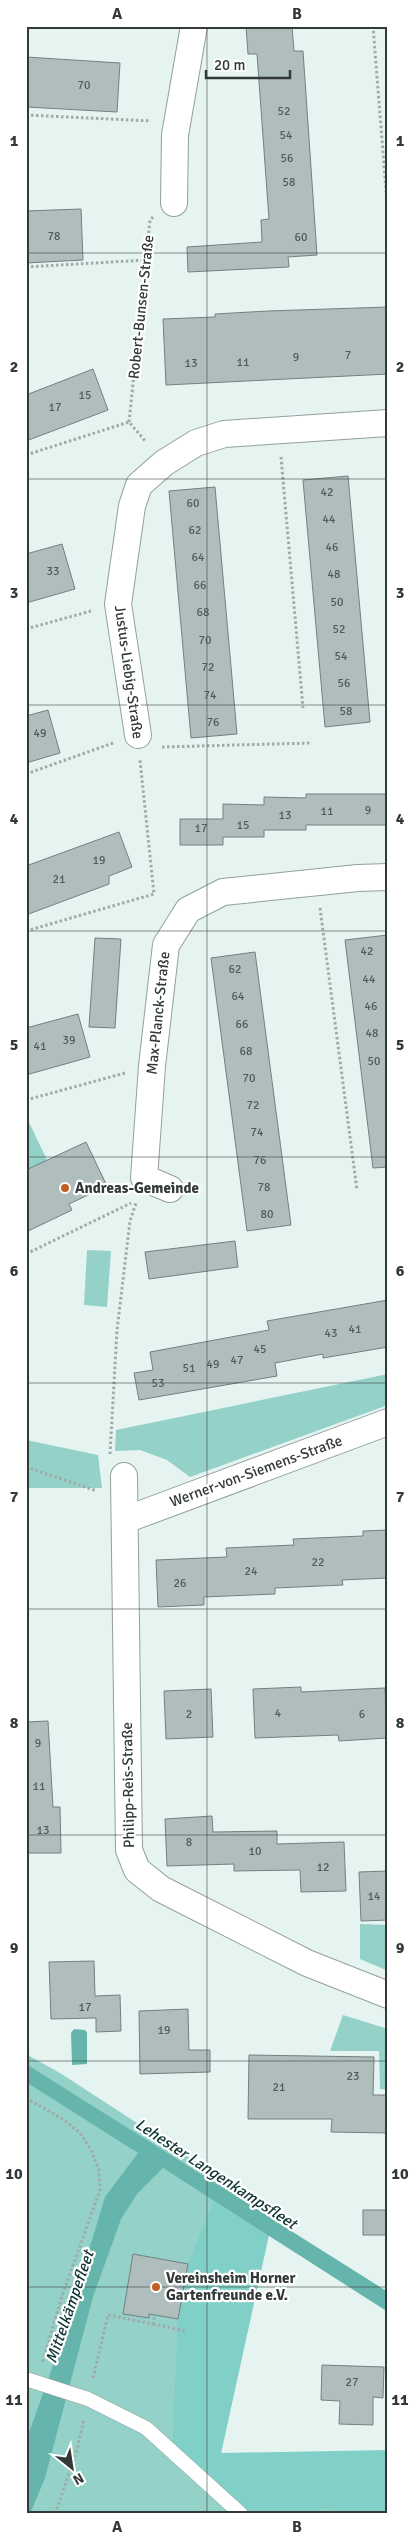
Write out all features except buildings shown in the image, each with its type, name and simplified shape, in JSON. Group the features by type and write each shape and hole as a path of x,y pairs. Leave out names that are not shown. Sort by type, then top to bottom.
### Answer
{"street":[{"path":"174,203 177,123 194,26"},
{"name":"Justus-Liebig-Straße","path":"138,741 118,604 132,506 139,485 164,463 196,442 224,434 388,423"},
{"name":"Max-Planck-Straße","path":"170,1189 144,1178 152,1066 166,944 188,910 224,892 388,877"},
{"name":"Werner-von-Siemens-Straße","path":"125,1520 388,1422"},
{"name":"Philipp-Reis-Straße","path":"124,1476 128,1832 132,1861 137,1870 160,1889 307,1963 388,1994"}],"lane":[{"path":"36,2382 88,2399 146,2428 241,2514"}],"path":[{"path":"373,26 388,214"},
{"path":"26,115 177,123"},
{"name":"Robert-Bunsen-Straße","path":"129,422 150,220 174,203"},
{"path":"26,267 146,260"},
{"path":"26,455 129,422 164,463"},
{"path":"278,429 304,708"},
{"path":"26,629 118,604"},
{"path":"26,774 138,741 311,743"},
{"name":"Justus-Liebig-Straße","path":"26,931 154,894 138,741"},
{"path":"318,882 357,1190"},
{"path":"26,1100 152,1066"},
{"path":"26,1254 137,1200 130,1221 117,1330 110,1426 109,1454 124,1476"},
{"path":"26,1467 100,1492"},
{"path":"26,2098 64,2120 80,2133 91,2150 99,2170 100,2190 62,2296 36,2382"},
{"path":"56,2514 77,2450 108,2315 186,2331"},
{"path":"153,2324 155,2315"}],"shaded area":[{"path":"26,1116 47,1160 26,1170"},
{"path":"87,1250 111,1251 107,1307 84,1305"},
{"path":"388,1374 388,1405 190,1477 167,1460 140,1450 115,1451 116,1430"},
{"path":"26,1440 98,1455 102,1488 26,1488"},
{"path":"360,1924 388,1925 388,1971 360,1959"},
{"path":"343,2015 388,2029 388,2090 380,2089 379,2051 330,2051"},
{"path":"74,2029 85,2030 87,2033 87,2064 72,2065 71,2033"},
{"path":"26,2054 60,2073 274,2212 221,2453 311,2454 388,2451 388,2514 26,2514"},
{"path":"26,2064 388,2292 388,2312 163,2168 137,2194 121,2219 93,2297 45,2478 30,2514 26,2514 26,2441 59,2349 105,2197 138,2153 26,2082"},
{"path":"214,2200 269,2234 221,2453 388,2450 388,2514 340,2514 325,2508 306,2514 241,2514 172,2451 178,2319 188,2264"}],"place":[{"name":"Andreas-Gemeinde","path":"65,1188"},
{"name":"Vereinsheim Horner Gartenfreunde e.V.","path":"156,2287"}],"water label":[{"name":"Lehester Langenkampsfleet","path":"216,2174"},
{"name":"Mittelkämpefleet","path":"70,2307"}]}
